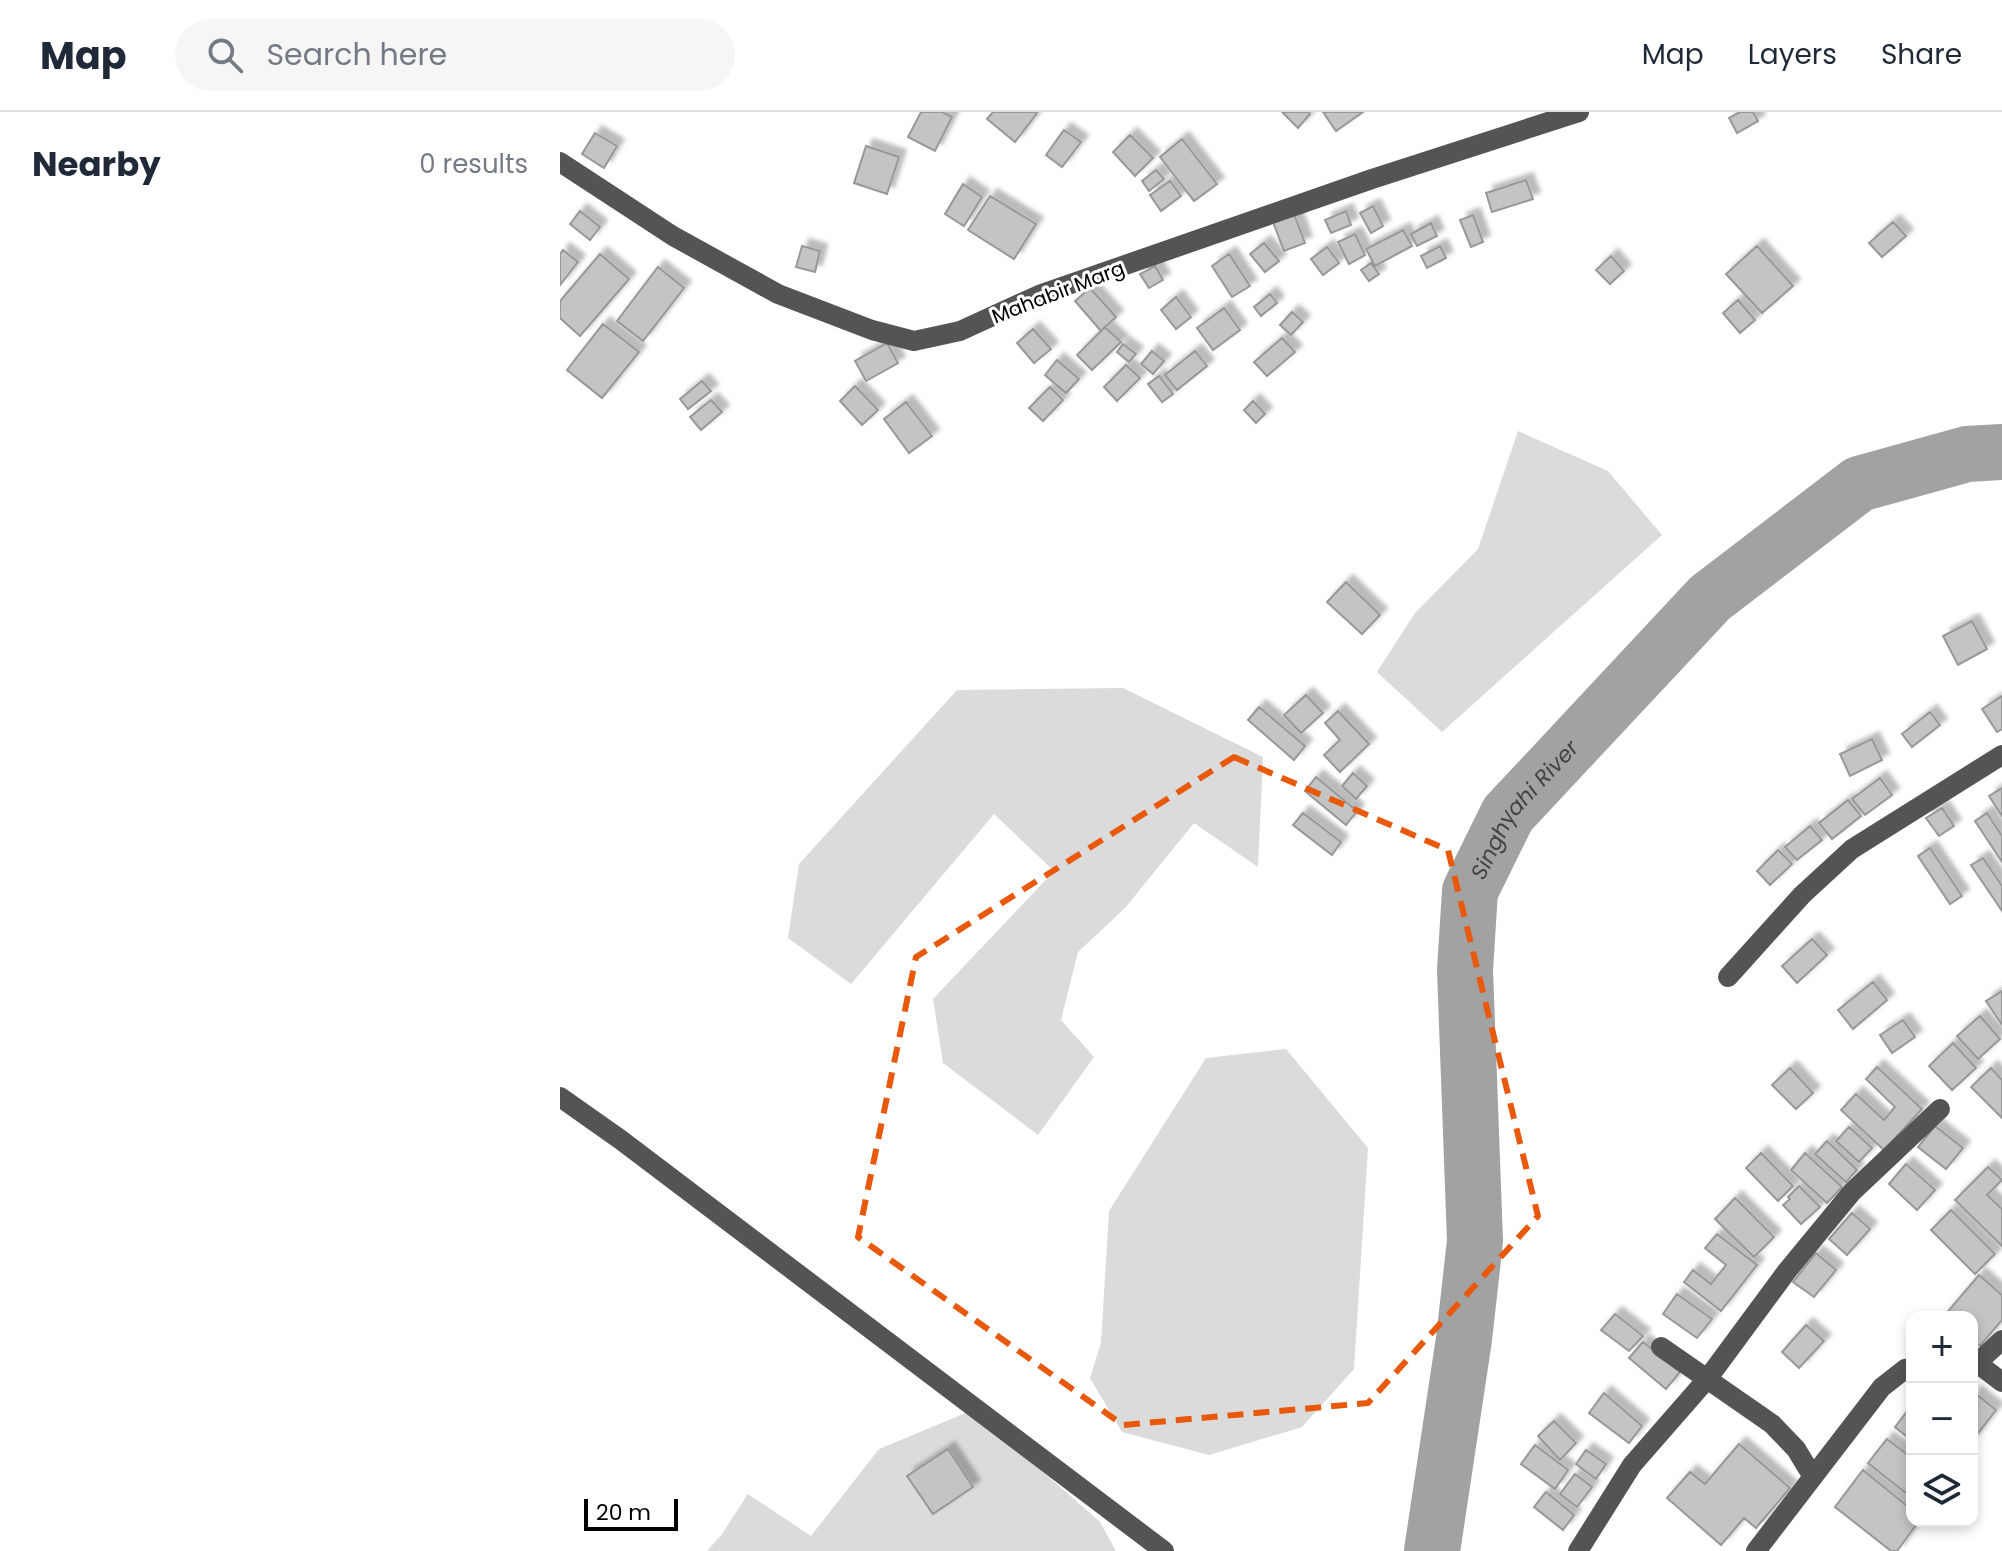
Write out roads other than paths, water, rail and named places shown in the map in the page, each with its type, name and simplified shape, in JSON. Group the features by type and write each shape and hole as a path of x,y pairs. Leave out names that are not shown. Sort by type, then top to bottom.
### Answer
{"street":[{"name":"Mahabir Marg","path":"560,162 673,236 778,294 872,330 914,341 960,331 1039,295 1372,179 1579,112"},
{"path":"1728,977 1802,895 1852,849 2002,755"},
{"path":"560,1097 1164,1551"},
{"path":"1578,1551 1632,1465 1708,1378 1787,1271 1852,1192 1940,1109"},
{"path":"1978,1360 2002,1340"},
{"path":"1661,1347 1772,1424 1796,1449 1813,1477"},
{"path":"1978,1366 2002,1382"},
{"path":"1756,1551 1882,1387 1906,1369"}],"waterway":[{"name":"Singhyahi River","path":"1432,1551 1464,1339 1475,1241 1465,970 1470,891 1508,814 1710,598 1859,484 1967,454 2002,452"}]}
